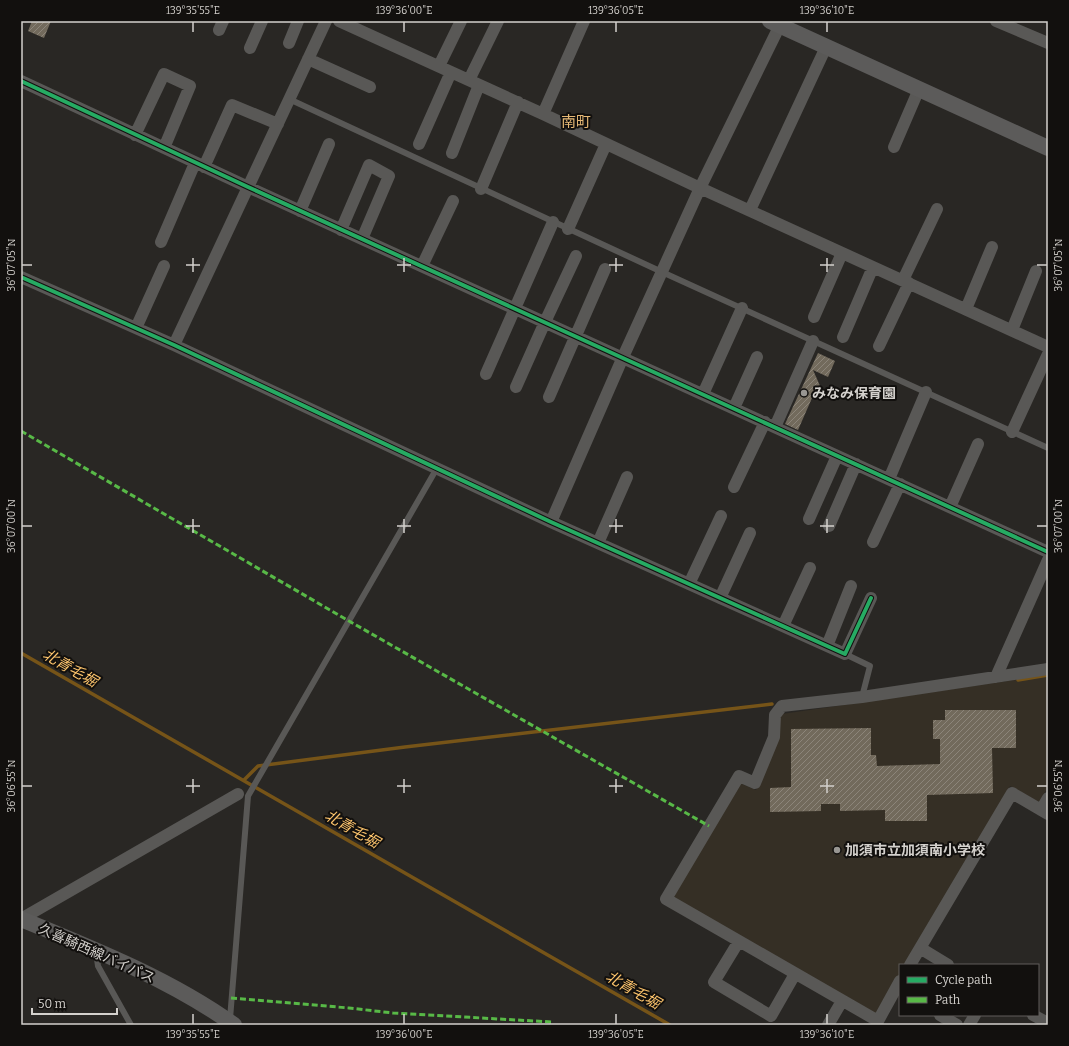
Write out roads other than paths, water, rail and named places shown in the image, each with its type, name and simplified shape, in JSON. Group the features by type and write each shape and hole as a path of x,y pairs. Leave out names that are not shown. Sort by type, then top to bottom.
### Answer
{"street":[{"path":"250,48 262,21"},
{"path":"289,43 298,21"},
{"path":"174,345 326,21"},
{"path":"339,21 1048,347"},
{"path":"439,66 462,21"},
{"path":"452,153 474,82 498,21"},
{"path":"543,114 584,21"},
{"path":"996,21 1048,43"},
{"path":"551,522 623,358 777,23 826,47 1048,148"},
{"path":"750,210 826,47"},
{"path":"308,59 370,87"},
{"path":"419,144 451,72"},
{"path":"135,135 164,74 190,86 164,148"},
{"path":"21,81 341,230 1048,552"},
{"path":"894,147 919,89"},
{"path":"481,188 518,102"},
{"path":"161,242 232,105 278,124"},
{"path":"300,211 329,144"},
{"path":"568,229 606,144"},
{"path":"341,230 368,165 389,176 362,239"},
{"path":"422,266 453,201"},
{"path":"879,346 937,209"},
{"path":"486,374 553,222"},
{"path":"966,309 992,247"},
{"path":"814,317 842,253"},
{"path":"516,387 576,256"},
{"path":"136,328 164,266"},
{"path":"843,337 873,267"},
{"path":"549,397 605,269"},
{"path":"1012,330 1036,272"},
{"path":"21,276 174,345 551,522 845,654 871,598"},
{"path":"703,394 742,308"},
{"path":"734,487 770,425 813,341"},
{"path":"1012,432 1048,354"},
{"path":"734,408 757,357"},
{"path":"873,542 926,392"},
{"path":"950,507 978,444"},
{"path":"809,519 837,456"},
{"path":"829,526 856,464"},
{"path":"598,543 627,477"},
{"path":"689,584 721,516"},
{"path":"720,598 750,533"},
{"path":"996,677 1048,560"},
{"path":"783,626 810,568"},
{"path":"827,646 852,586"},
{"path":"898,988 878,1021 666,899 739,776 755,783 774,737 775,715 782,706 862,697 1048,670"},
{"path":"911,964 1012,793 1044,812 1048,798"},
{"path":"21,919 245,794"},
{"name":"久喜騎西線バイパス","path":"21,919 100,952 166,984 204,1004 231,1024"},
{"path":"739,941 714,982 771,1016 795,974"},
{"path":"920,948 946,964"},
{"path":"828,1025 842,1001"},
{"path":"942,1016 957,1025"},
{"path":"969,1025 974,1016"},
{"path":"1035,1016 1048,1023"}],"lane":[{"path":"290,99 568,229 1048,448"},
{"path":"231,1024 245,794 258,780 437,468"},
{"path":"845,654 870,666 862,697"},
{"path":"100,952 97,959 98,966 131,1025"}],"waterway":[{"name":"北青毛堀","path":"21,653 670,1025"},
{"path":"1018,680 1048,675"},
{"path":"244,780 258,766 405,747 772,704"}],"place":[{"name":"みなみ保育園","path":"804,393"},
{"name":"加須市立加須南小学校","path":"837,850"}],"district":[{"name":"南町","path":"576,122"}]}
